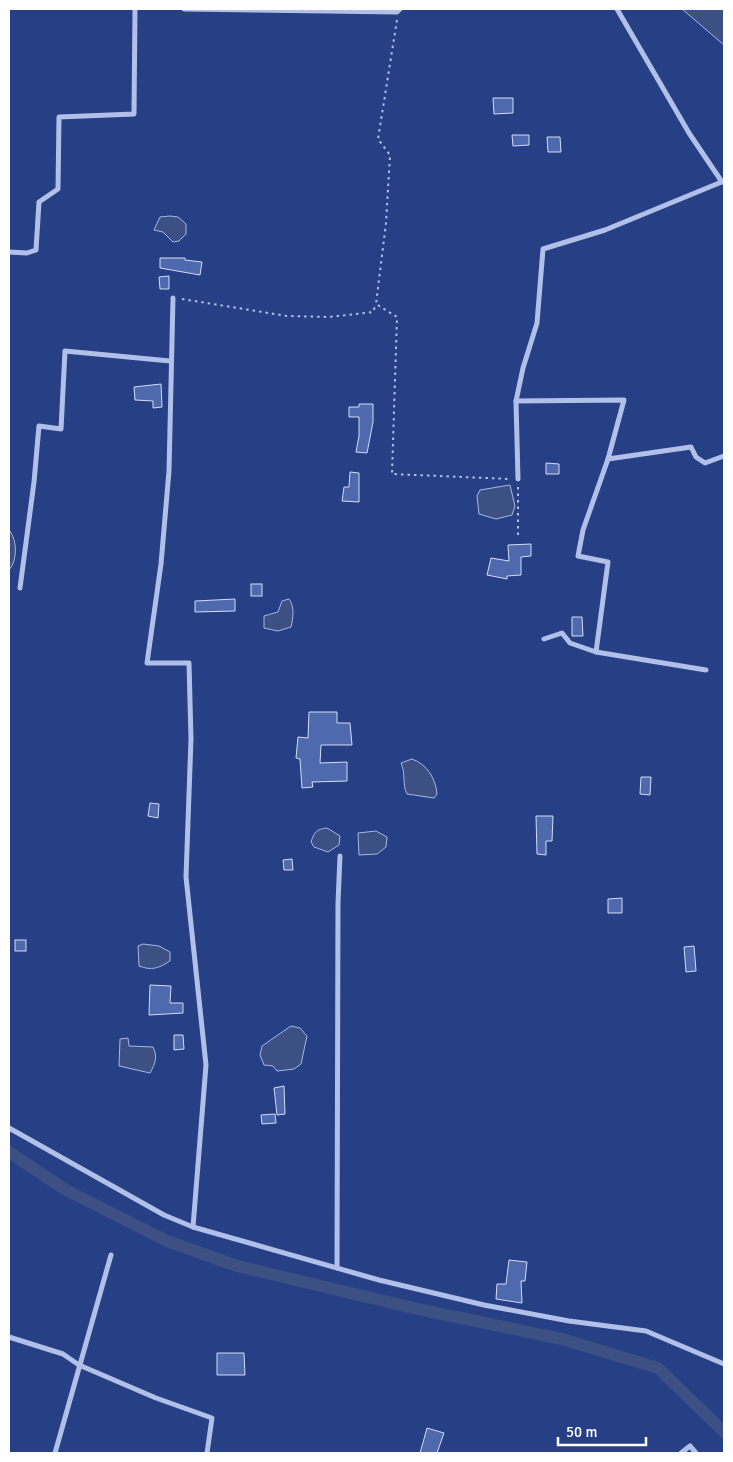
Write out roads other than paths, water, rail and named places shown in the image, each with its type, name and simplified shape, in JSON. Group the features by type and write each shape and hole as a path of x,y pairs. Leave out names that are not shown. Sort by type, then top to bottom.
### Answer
{"street":[{"path":"9,252 27,253 36,250 39,202 58,189 59,117 134,114 135,9"},
{"path":"184,9 399,10"},
{"path":"518,479 516,401 523,368 537,323 543,249 605,230 723,181 689,133 616,9"},
{"path":"173,298 167,490 161,564 147,663 189,662 191,739 186,877 206,1065 192,1227"},
{"path":"20,588 34,482 39,426 60,429 65,350 170,361"},
{"path":"516,401 624,400 608,460 583,530 578,556 608,562 596,652"},
{"path":"608,460 690,447 696,457 705,463 724,456"},
{"path":"544,639 562,633 570,644 596,652 706,670"},
{"path":"337,1268 338,902 340,856"},
{"path":"9,1128 164,1215 192,1227 337,1268 484,1305 569,1321 646,1331 724,1363"},
{"path":"55,1453 111,1255"},
{"path":"9,1337 63,1354 79,1365 212,1418 208,1453"},
{"path":"682,1453 690,1446 696,1453"}],"water":[{"path":"682,9 724,9 724,45"},
{"path":"160,217 178,217 186,224 186,234 179,241 173,242 163,232 154,230"},
{"path":"510,485 515,506 512,515 496,519 479,514 477,496 480,490"},
{"path":"9,530 14,540 15,556 9,570"},
{"path":"289,599 293,609 291,627 278,631 264,628 264,616 278,612 282,601"},
{"path":"412,759 422,764 433,778 437,794 434,798 407,794 401,763"},
{"path":"327,828 340,836 339,845 328,852 314,847 311,842 316,832"},
{"path":"376,831 387,837 386,847 377,854 359,855 358,833"},
{"path":"143,944 159,946 170,952 170,961 155,968 139,966 138,946"},
{"path":"291,1026 300,1028 307,1036 301,1064 294,1069 277,1071 273,1066 264,1065 260,1055 262,1046"},
{"path":"128,1038 129,1046 153,1047 155,1060 150,1073 119,1066 120,1039"}],"waterway":[{"path":"9,1152 66,1190 167,1241 237,1266 422,1310 562,1339 658,1368 724,1432"}]}
